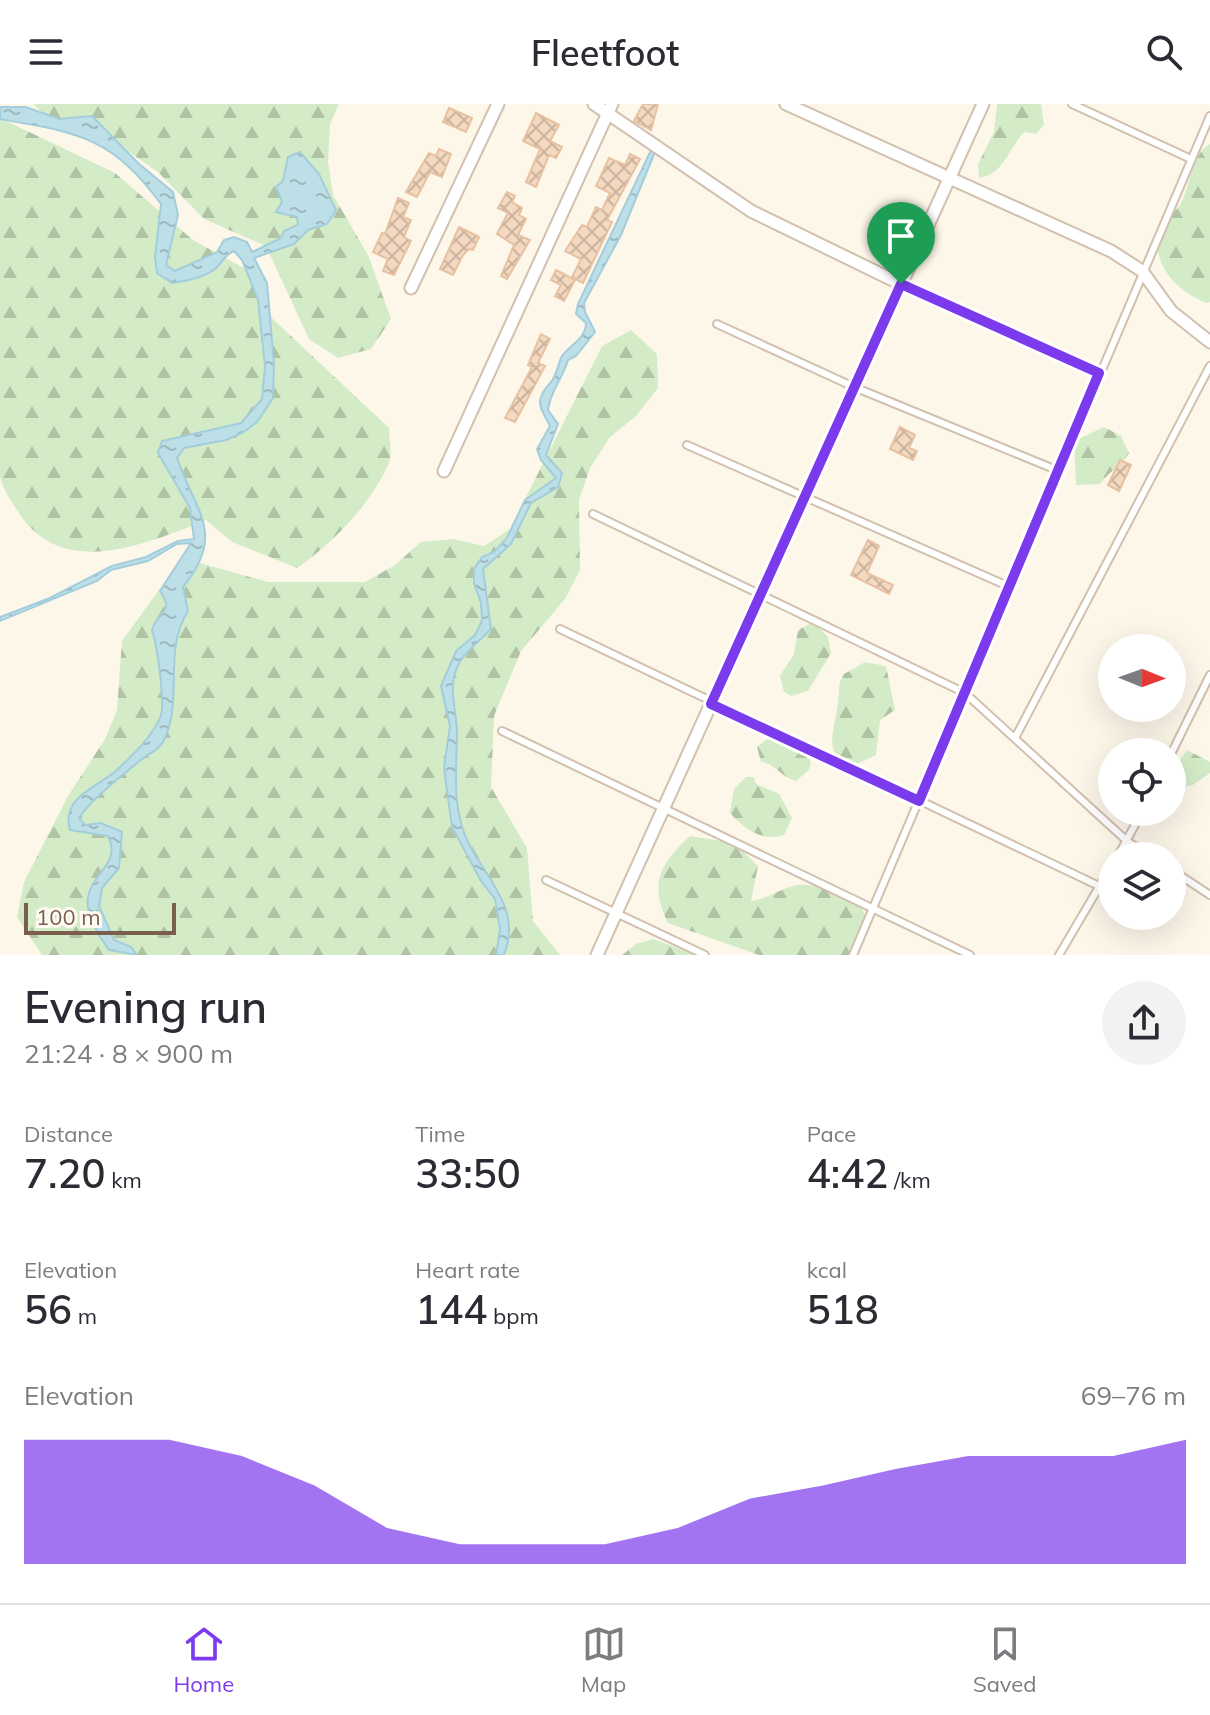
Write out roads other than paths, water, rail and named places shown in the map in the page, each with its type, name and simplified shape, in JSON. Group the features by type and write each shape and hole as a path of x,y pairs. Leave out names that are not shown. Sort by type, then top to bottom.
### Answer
{"street":[{"path":"411,288 498,104"},
{"path":"594,104 610,108 645,138 751,211 901,284 1099,373"},
{"path":"786,104 1111,251 1142,271 1171,311 1210,342"},
{"path":"597,955 983,104"},
{"path":"444,471 610,108"}],"lane":[{"path":"1072,104 1191,159"},
{"path":"853,955 1210,116"},
{"path":"717,324 854,387 1059,471"},
{"path":"1015,738 1210,366"},
{"path":"687,445 1010,587"},
{"path":"593,514 759,597 965,693 1127,841 1135,826"},
{"path":"560,629 711,704 1098,886"},
{"path":"1179,738 1210,675"},
{"path":"502,731 970,955"},
{"path":"1186,879 1210,895"},
{"path":"546,880 705,955"},
{"path":"1059,955 1098,888"}],"water":[{"path":"0,107 26,107 59,119 92,116 138,163 173,192 178,215 166,265 175,271 217,252 224,240 234,237 247,242 252,252 281,238 284,231 298,225 297,217 276,212 282,202 276,187 283,181 288,157 300,152 319,174 336,210 327,224 308,230 294,244 254,258 267,283 274,364 273,398 257,422 244,432 226,440 184,448 177,458 203,522 205,537 196,568 183,587 188,611 176,642 170,723 161,745 108,787 79,818 85,825 101,823 122,832 119,868 102,888 99,906 114,940 131,947 137,955 109,950 89,911 90,889 111,854 108,836 70,830 69,818 77,800 125,763 158,722 162,708 161,686 152,630 166,608 160,591 191,543 177,544 148,561 111,570 97,581 0,621 0,617 50,598 112,566 146,557 178,541 194,539 190,508 158,453 162,441 241,423 262,399 265,366 258,300 242,260 234,251 215,269 195,279 172,283 157,273 155,257 161,204 143,181 126,164 91,141 0,119"},
{"path":"651,150 655,152 621,235 584,303 595,332 576,356 568,360 549,403 548,410 558,424 546,455 562,473 558,487 531,503 511,544 483,569 491,629 464,656 454,677 456,786 462,827 499,894 509,923 504,955 496,955 500,929 495,899 481,881 452,827 444,768 450,726 441,686 456,651 475,635 482,621 474,569 482,557 494,552 507,538 525,500 556,478 541,460 537,449 550,426 540,399 554,377 561,358 583,334 586,323 576,314 578,304"}]}
